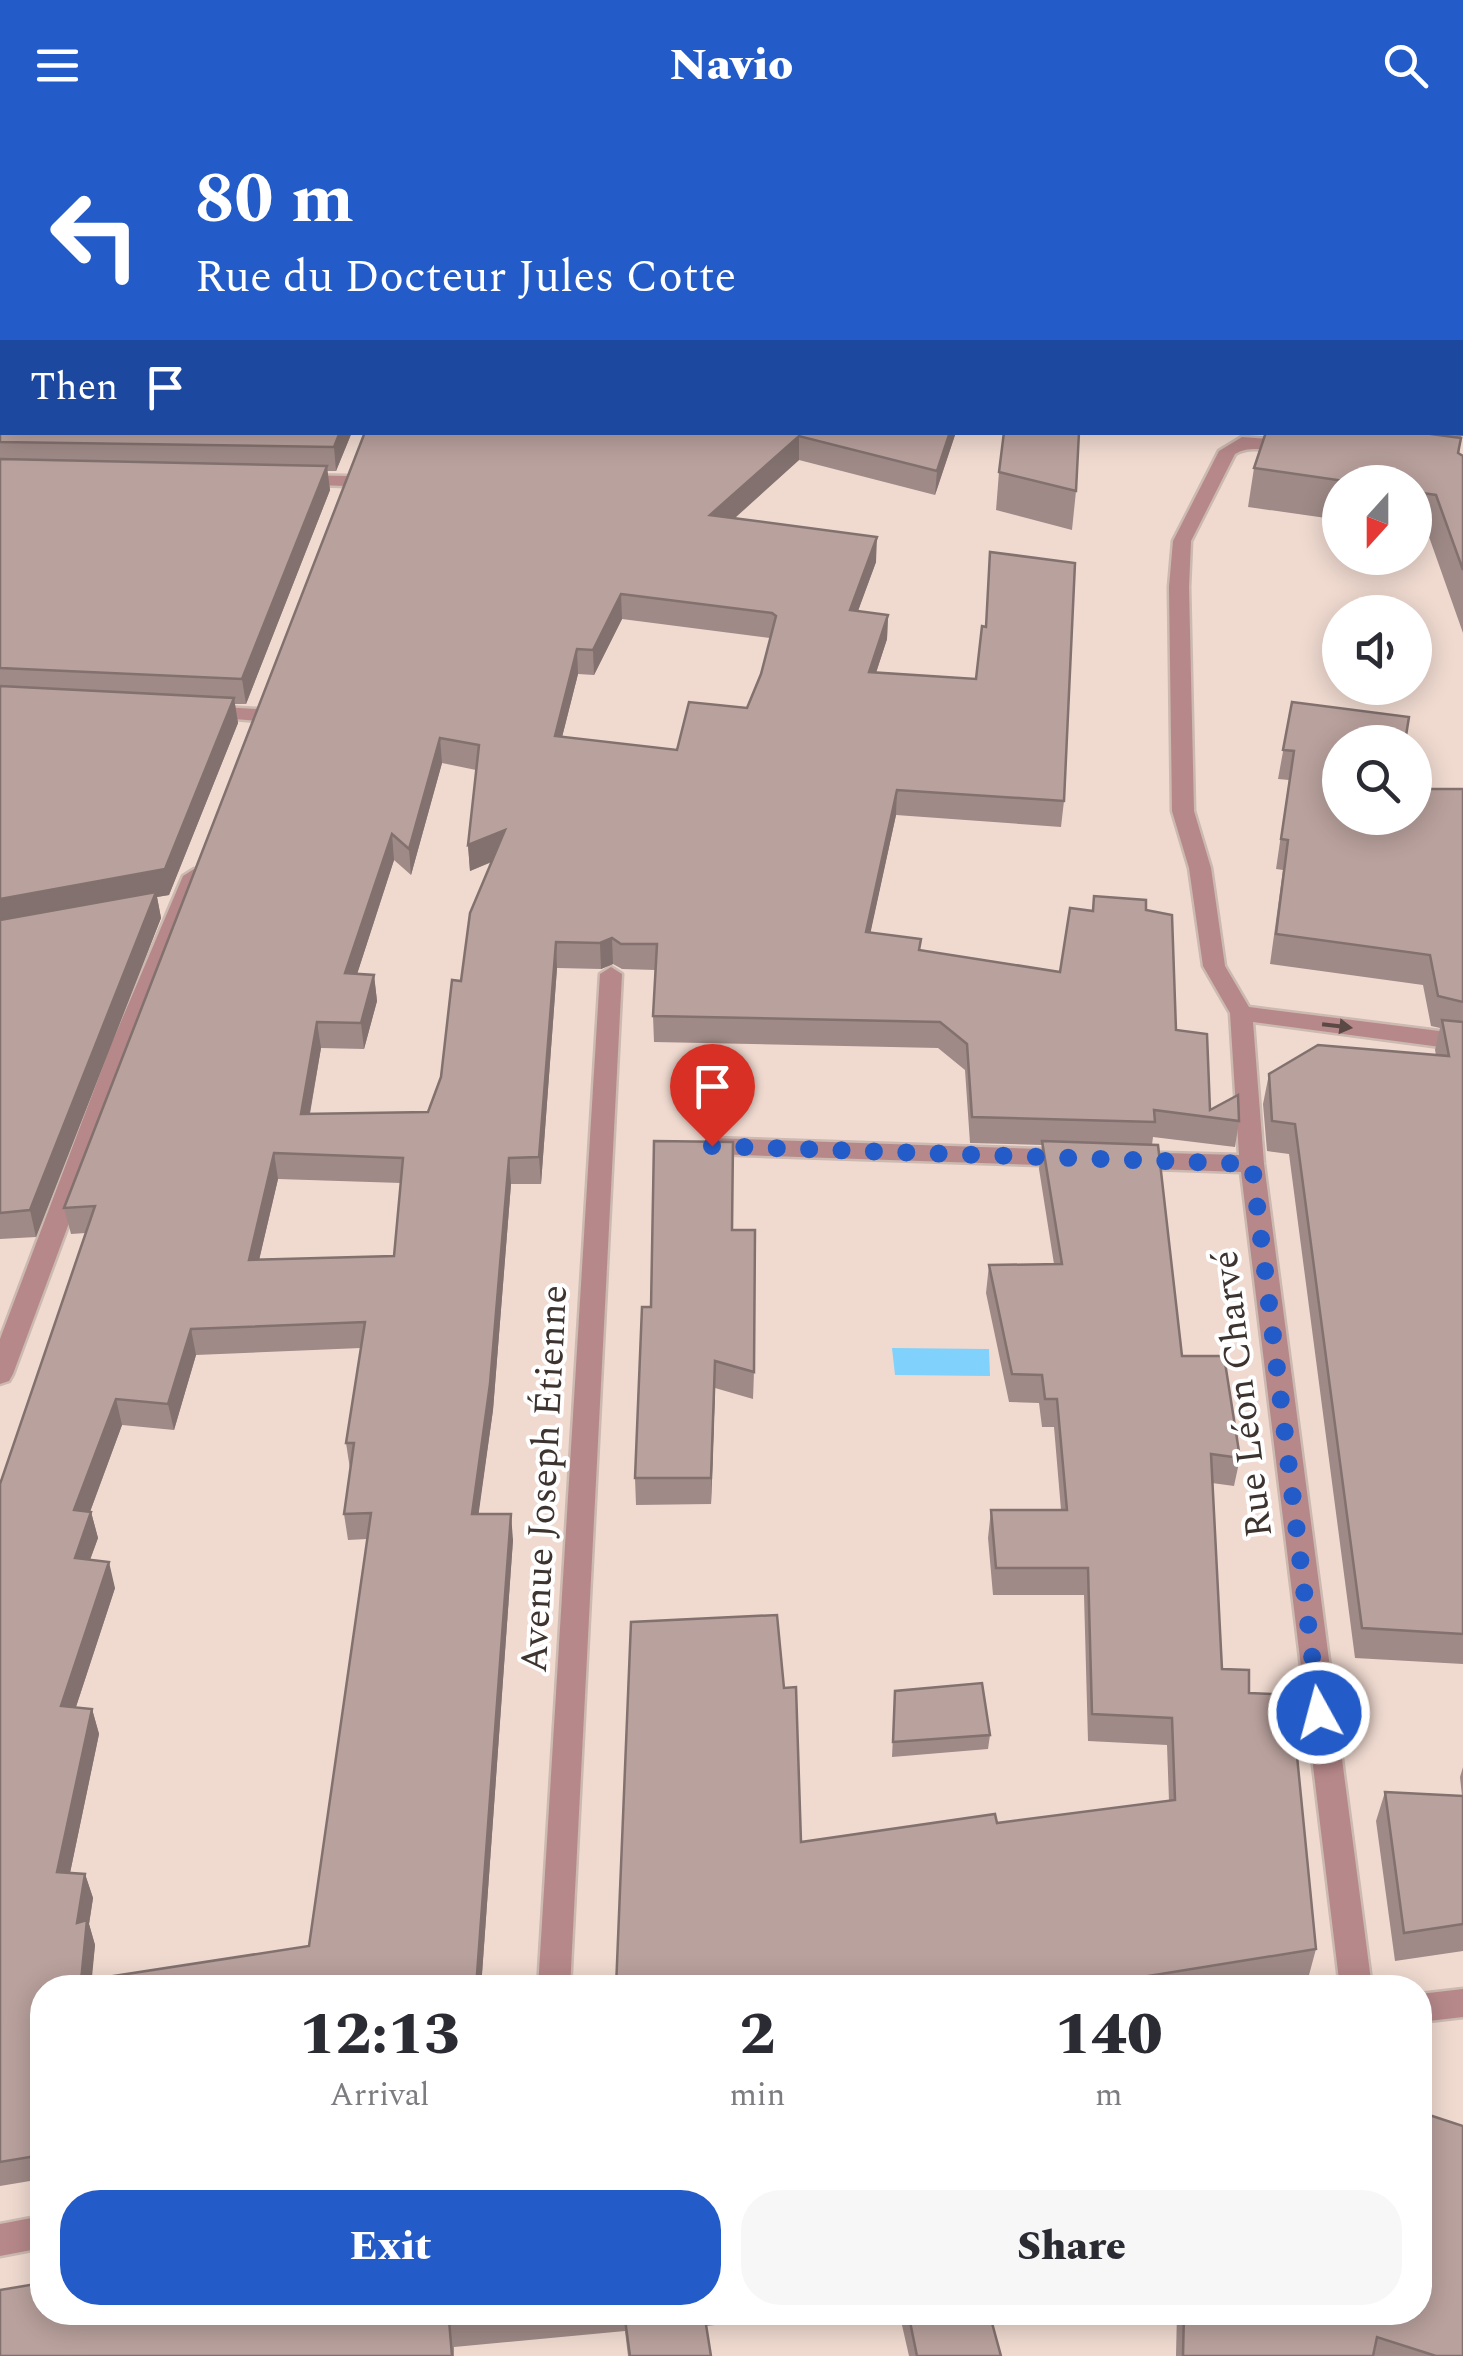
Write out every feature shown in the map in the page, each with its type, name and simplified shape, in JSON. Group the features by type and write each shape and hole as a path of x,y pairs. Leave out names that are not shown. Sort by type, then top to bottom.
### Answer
{"street":[{"path":"1308,447 1242,442 1228,451 1182,541 1183,811 1200,868 1214,966 1241,1014 1463,1042"},
{"path":"269,480 346,482"},
{"path":"178,711 258,715"},
{"path":"0,1374 173,905 203,852"},
{"name":"Avenue Joseph Étienne","path":"555,1975 611,974"},
{"name":"Rue Léon Charvé","path":"1241,1014 1252,1164 1354,1975"},
{"path":"712,1146 1252,1164"},
{"path":"1432,2007 1463,2003"},
{"path":"0,2240 30,2234"}],"water":[{"path":"892,1348 989,1349 990,1376 895,1375"}],"building":[{"path":"0,435 339,435 334,447 0,442"},
{"path":"364,435 949,435 937,471 799,436 710,515 877,537 850,610 888,615 869,672 976,679 982,626 986,627 990,552 1075,563 1064,801 897,790 866,932 921,939 919,950 1060,972 1070,908 1093,911 1094,896 1146,900 1146,910 1172,915 1176,1030 1207,1034 1210,1110 1238,1095 1239,1121 1154,1110 1155,1122 972,1117 967,1044 940,1022 653,1016 657,944 621,944 612,938 600,943 556,942 539,1157 509,1158 490,1384 472,1514 511,1514 477,1975 120,1975 309,1946 371,1513 344,1514 354,1443 346,1443 365,1322 191,1329 168,1404 116,1399 74,1510 91,1512 75,1558 109,1562 61,1706 92,1709 57,1872 85,1874 77,1923 87,1920 82,1975 30,1975 30,2157 0,2162 0,1484 95,1206 64,1208","holes":["621,594 776,616 761,674 747,708 689,702 677,750 555,736 577,649 593,650","440,738 479,745 468,845 505,830 470,913 461,981 452,980 441,1077 428,1112 301,1114 317,1022 361,1023 374,975 345,973 392,834 409,849","274,1153 403,1158 394,1256 249,1260"]},
{"path":"1004,435 1079,435 1076,491 999,472"},
{"path":"1265,435 1461,438 1458,453 1463,456 1463,570 1436,495 1432,494 1432,465 1322,465 1322,478 1254,468"},
{"path":"0,459 327,466 242,679 0,668"},
{"path":"0,686 234,698 165,869 0,899"},
{"path":"1292,702 1409,717 1408,725 1322,725 1322,835 1432,835 1432,789 1463,789 1463,1002 1438,996 1430,955 1276,934 1288,840 1281,839 1294,751 1283,750"},
{"path":"156,892 30,1210 0,1213 0,920"},
{"path":"1442,1020 1463,1022 1463,1634 1362,1628 1295,1124 1272,1121 1269,1074 1318,1045 1449,1056"},
{"path":"654,1141 733,1142 732,1230 755,1230 754,1372 715,1361 711,1478 635,1478 642,1307 651,1307"},
{"path":"1042,1141 1158,1145 1182,1356 1224,1356 1240,1458 1211,1454 1222,1669 1249,1670 1249,1693 1291,1695 1316,1949 1155,1975 617,1975 631,1622 777,1615 784,1688 796,1687 801,1842 995,1814 997,1823 1175,1800 1172,1718 1092,1714 1088,1568 996,1568 991,1510 1067,1510 1057,1399 1045,1399 1042,1375 1012,1374 989,1265 1062,1264"},
{"path":"982,1683 990,1735 893,1742 895,1691"},
{"path":"1385,1792 1463,1796 1463,1924 1404,1933"},
{"path":"1432,2116 1463,2126 1463,2356 1436,2356 1377,2337 1373,2356 1183,2356 1184,2325 1432,2325"},
{"path":"30,2285 30,2325 449,2325 452,2356 0,2356 0,2290"},
{"path":"626,2325 706,2325 711,2356 630,2356"},
{"path":"911,2325 993,2325 1001,2356 917,2356"}],"route":[{"path":"712,1146 1252,1164 1319,1713"}]}
